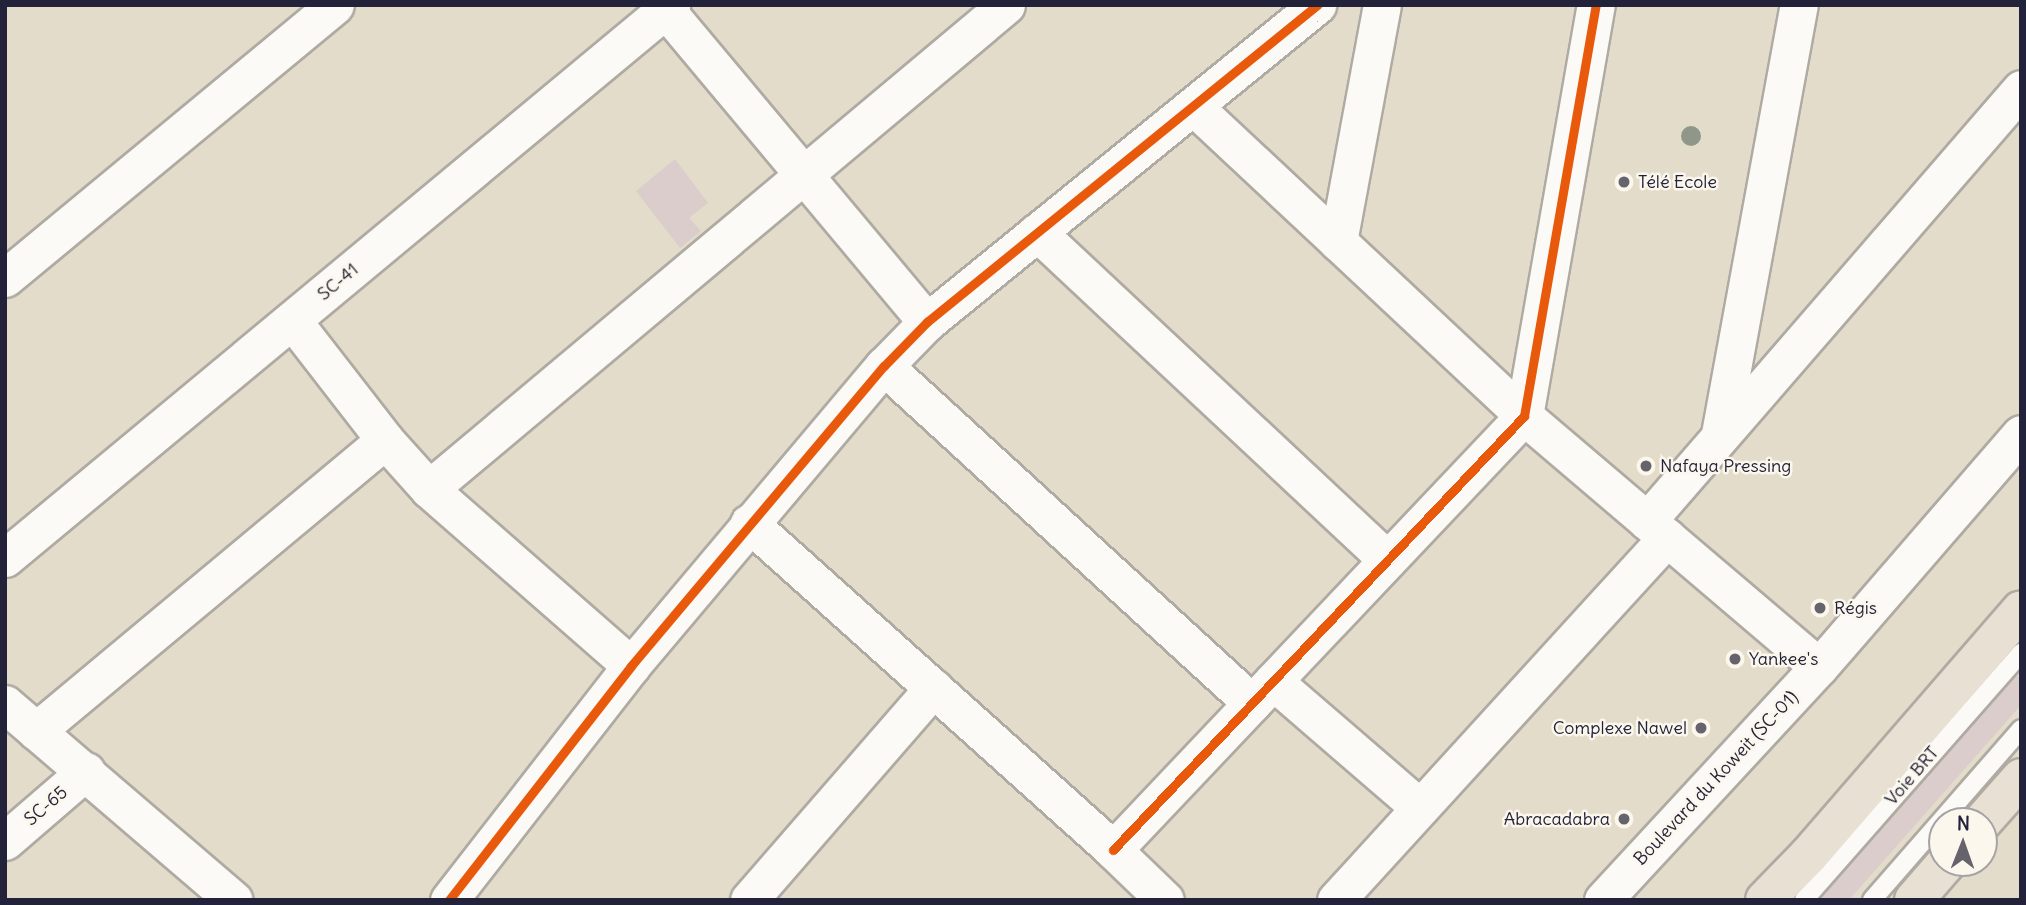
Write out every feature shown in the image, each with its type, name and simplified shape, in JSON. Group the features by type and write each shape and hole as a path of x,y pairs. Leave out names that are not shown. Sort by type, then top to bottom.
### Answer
{"main road":[{"path":"1765,900 1808,856 2021,610"},
{"path":"1995,807 2021,778"},
{"path":"1914,900 1934,877"}],"street":[{"path":"5,278 335,5"},
{"path":"429,489 1006,5"},
{"path":"449,900 631,666 749,523 884,366 926,322 1317,5"},
{"path":"1338,242 1382,5"},
{"path":"1114,850 1524,416 1596,5"},
{"path":"1719,437 1799,5"},
{"path":"668,8 926,322"},
{"name":"SC-41","path":"5,558 668,8"},
{"path":"1336,900 1420,807 1657,529 1719,437 2021,89"},
{"path":"1193,106 1524,416 1819,667"},
{"path":"1037,232 1388,560"},
{"path":"292,320 385,440 429,489 631,666"},
{"path":"884,366 1262,692 1420,807"},
{"name":"Boulevard du Koweit (SC-01)","path":"1603,900 1819,667 2021,434"},
{"path":"36,731 385,440"},
{"path":"749,523 1114,850 1165,900"},
{"path":"749,900 933,688"},
{"path":"5,704 234,900"},
{"name":"SC-65","path":"5,841 86,771"}],"lane":[{"name":"Voie BRT","path":"1804,900 2021,653"},
{"path":"1872,900 2021,729"}],"building":[{"path":"675,159 708,203 689,218 701,231 680,248 636,191"},
{"path":"2016,675 2021,679 2021,705 1931,807 1928,807 1928,810 1849,900 1818,900"}],"cycle path":[{"path":"449,900 631,666 884,366 927,322 1317,5"},
{"path":"1113,850 1524,416 1596,5"}],"place":[{"name":"Télé Ecole","path":"1624,182"},
{"name":"Nafaya Pressing","path":"1646,466"},
{"name":"Régis","path":"1820,608"},
{"name":"Yankee's","path":"1735,659"},
{"name":"Complexe Nawel","path":"1701,728"},
{"name":"Abracadabra","path":"1624,819"}]}
